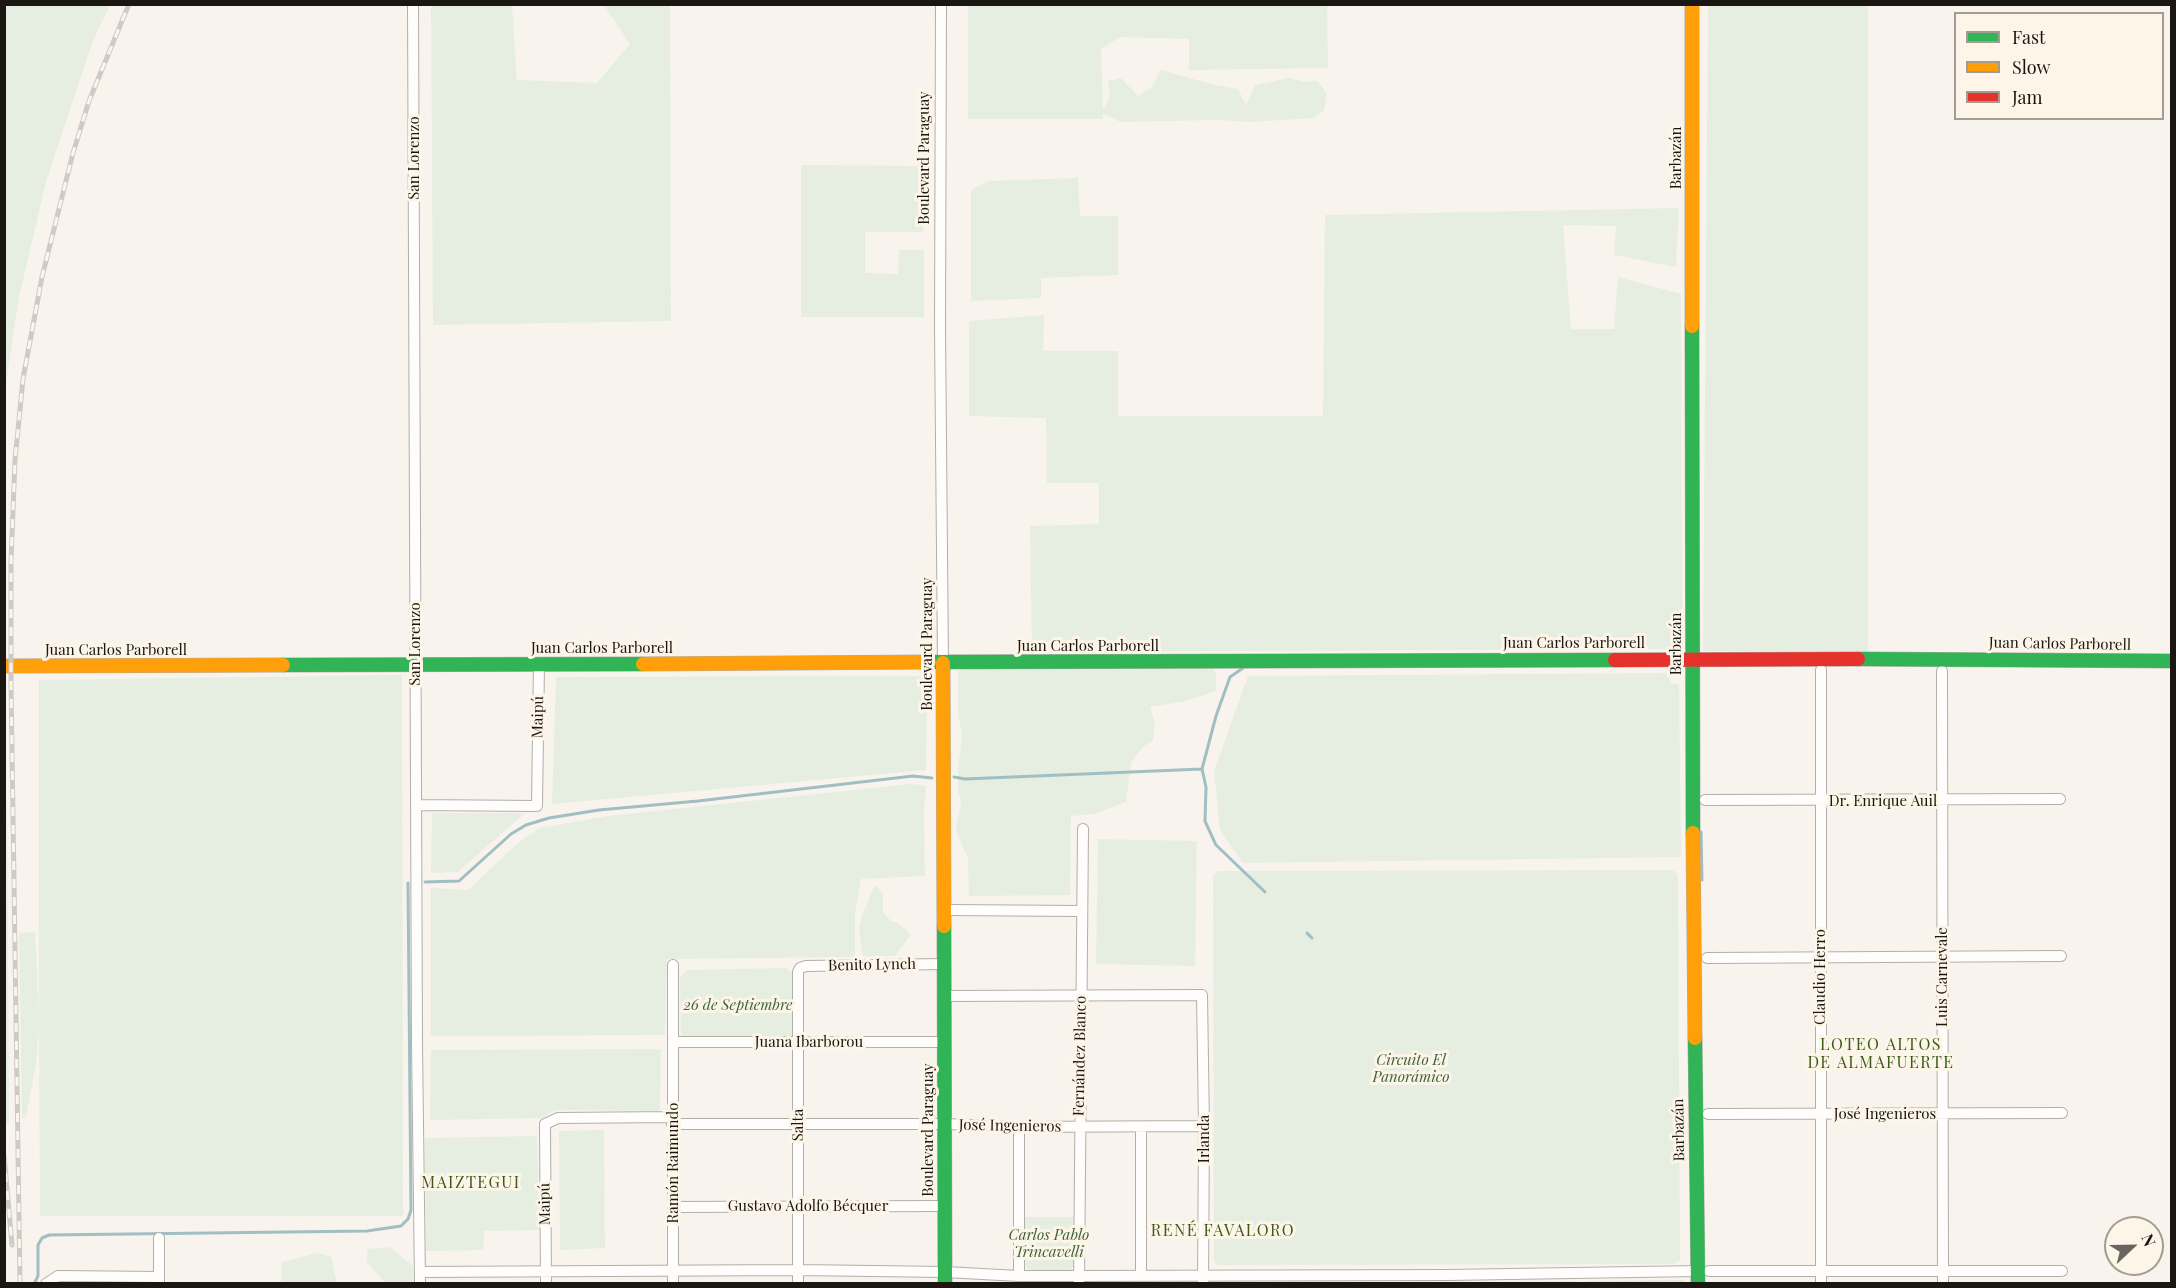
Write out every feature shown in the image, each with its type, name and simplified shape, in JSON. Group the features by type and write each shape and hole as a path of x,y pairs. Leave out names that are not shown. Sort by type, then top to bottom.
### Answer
{"street":[{"name":"San Lorenzo","path":"413,4 420,1284"},
{"name":"Boulevard Paraguay","path":"941,4 940,328 945,910 945,1278"},
{"name":"Barbazán","path":"1692,4 1693,659 1702,1275"},
{"name":"Juan Carlos Parborell","path":"4,666 1693,659 2172,661"},
{"name":"Maipú","path":"416,806 537,806 539,664"},
{"name":"Claudio Herro","path":"1821,670 1821,1284"},
{"name":"Luis Carnevale","path":"1942,670 1943,1284"},
{"name":"Dr. Enrique Auil","path":"1705,800 2060,799"},
{"name":"Fernández Blanco","path":"1079,1280 1083,829"},
{"path":"945,910 1081,911"},
{"path":"1707,958 2061,956"},
{"name":"Benito Lynch","path":"800,968 806,966 944,964"},
{"name":"Ramón Raimundo","path":"673,965 673,1284"},
{"name":"Salta","path":"798,1284 798,972 800,968"},
{"name":"Irlanda","path":"1081,995 1202,994 1203,1279"},
{"path":"944,996 1081,995"},
{"name":"Juana Ibarborou","path":"673,1042 945,1042"},
{"name":"José Ingenieros","path":"1708,1114 2062,1113"},
{"name":"José Ingenieros","path":"544,1124 558,1118 1019,1127 1204,1126"},
{"name":"Maipú","path":"544,1124 546,1278"},
{"path":"1019,1127 1019,1276"},
{"path":"1141,1127 1141,1275"},
{"name":"Gustavo Adolfo Bécquer","path":"673,1207 944,1206"},
{"path":"46,1284 58,1276 159,1280 159,1238"},
{"path":"420,1272 546,1278 673,1271 798,1270 945,1278 1019,1276 1079,1280 1141,1275 1203,1279 1448,1280 1821,1272 2062,1271"}],"shaded area":[{"path":"1683,1280 1686,1283 1584,1283 1587,1281"}],"green space":[{"path":"5,4 110,5 92,43 46,182 19,297 5,390"},
{"path":"431,5 512,5 517,80 597,83 630,44 604,5 670,5 671,321 433,325"},
{"path":"968,5 1327,5 1328,68 1189,70 1189,39 1120,37 1101,49 1103,110 1110,97 1108,81 1121,78 1138,96 1152,87 1161,70 1238,89 1246,105 1255,85 1289,78 1304,82 1317,81 1327,93 1324,111 1313,118 1250,122 1218,120 1121,122 1103,114 1103,119 968,119"},
{"path":"1708,5 1868,5 1868,652 1703,651"},
{"path":"801,165 923,166 923,232 865,232 865,273 898,274 899,250 924,250 924,317 801,317"},
{"path":"1078,178 1080,216 1118,216 1118,275 1041,278 1041,298 971,301 971,190 988,181"},
{"path":"1679,208 1676,267 1614,255 1616,226 1563,225 1571,329 1614,329 1618,277 1681,294 1682,649 1032,652 1030,526 1099,524 1099,483 1047,483 1046,418 969,416 969,321 1044,315 1043,351 1118,351 1118,416 1323,416 1325,215"},
{"path":"1211,668 1216,673 1216,691 1186,701 1150,707 1155,724 1153,740 1143,747 1131,762 1126,802 1094,814 1071,816 1070,895 969,896 968,859 956,830 961,802 958,790 958,767 962,738 958,711 958,671 968,669"},
{"path":"1671,673 1671,684 1679,684 1681,857 1243,863 1220,830 1214,771 1248,676"},
{"path":"402,675 403,1216 40,1216 39,1028 36,1064 26,1117 22,1118 19,933 35,932 39,1015 39,680"},
{"path":"927,676 926,770 552,804 556,677"},
{"path":"911,784 926,786 925,876 861,879 855,913 855,957 667,959 665,1035 431,1036 431,888 468,890 520,841 540,828 608,816"},
{"path":"7,802 9,1123 5,1124 4,803"},
{"path":"432,813 525,813 458,872 431,873"},
{"path":"1098,839 1197,841 1195,966 1096,964"},
{"name":"Circuito El Panorámico","path":"1673,870 1678,875 1680,1260 1674,1264 1217,1265 1214,1261 1213,876 1218,871"},
{"path":"875,885 883,893 883,912 892,922 896,922 911,934 895,956 863,956 859,930 862,915"},
{"name":"26 de Septiembre","path":"786,968 793,973 795,1032 792,1039 683,1038 681,1036 680,978 687,970"},
{"path":"661,1049 660,1111 555,1110 542,1118 430,1120 431,1050"},
{"path":"604,1130 605,1248 560,1250 559,1131"},
{"path":"537,1136 540,1230 484,1231 483,1250 426,1251 425,1138"},
{"name":"Carlos Pablo Trincavelli","path":"1024,1217 1074,1217 1075,1263 1071,1270 1033,1271 1026,1268"},
{"path":"390,1247 413,1266 413,1283 386,1283 367,1263 367,1249"},
{"path":"318,1253 331,1257 337,1283 281,1283 282,1262"},
{"path":"1578,1281 1578,1284 1458,1283 1458,1282"}],"waterway":[{"path":"1202,769 1216,716 1230,677 1243,668"},
{"path":"954,777 965,779 1202,769 1206,787 1205,821 1216,845 1265,892"},
{"path":"425,882 459,881 511,834 526,825 549,818 599,810 913,776 932,778"},
{"path":"1701,832 1702,880"},
{"path":"34,1284 38,1276 38,1245 42,1238 49,1235 367,1231 401,1226 408,1219 411,1210 408,883"},
{"path":"1307,933 1312,938"}],"railway":[{"path":"20,1284 11,682 11,561 15,460 23,379 42,277 73,153 89,101 129,4"},
{"path":"4,1155 12,1245"}],"traffic: fast":[{"path":"1692,326 1693,833"},
{"path":"1858,659 2172,661"},
{"path":"929,662 1615,660"},
{"path":"283,665 643,664"},
{"path":"944,926 945,1284"},
{"path":"1695,1038 1698,1284"}],"traffic: slow":[{"path":"1692,4 1692,326"},
{"path":"643,664 929,662"},
{"path":"943,663 944,926"},
{"path":"4,666 283,665"},
{"path":"1693,833 1695,1038"}],"traffic: jam":[{"path":"1615,660 1858,659"}],"district":[{"name":"LOTEO ALTOS DE ALMAFUERTE","path":"1881,1054"},
{"name":"MAIZTEGUI","path":"471,1183"},
{"name":"RENÉ FAVALORO","path":"1223,1231"}]}
